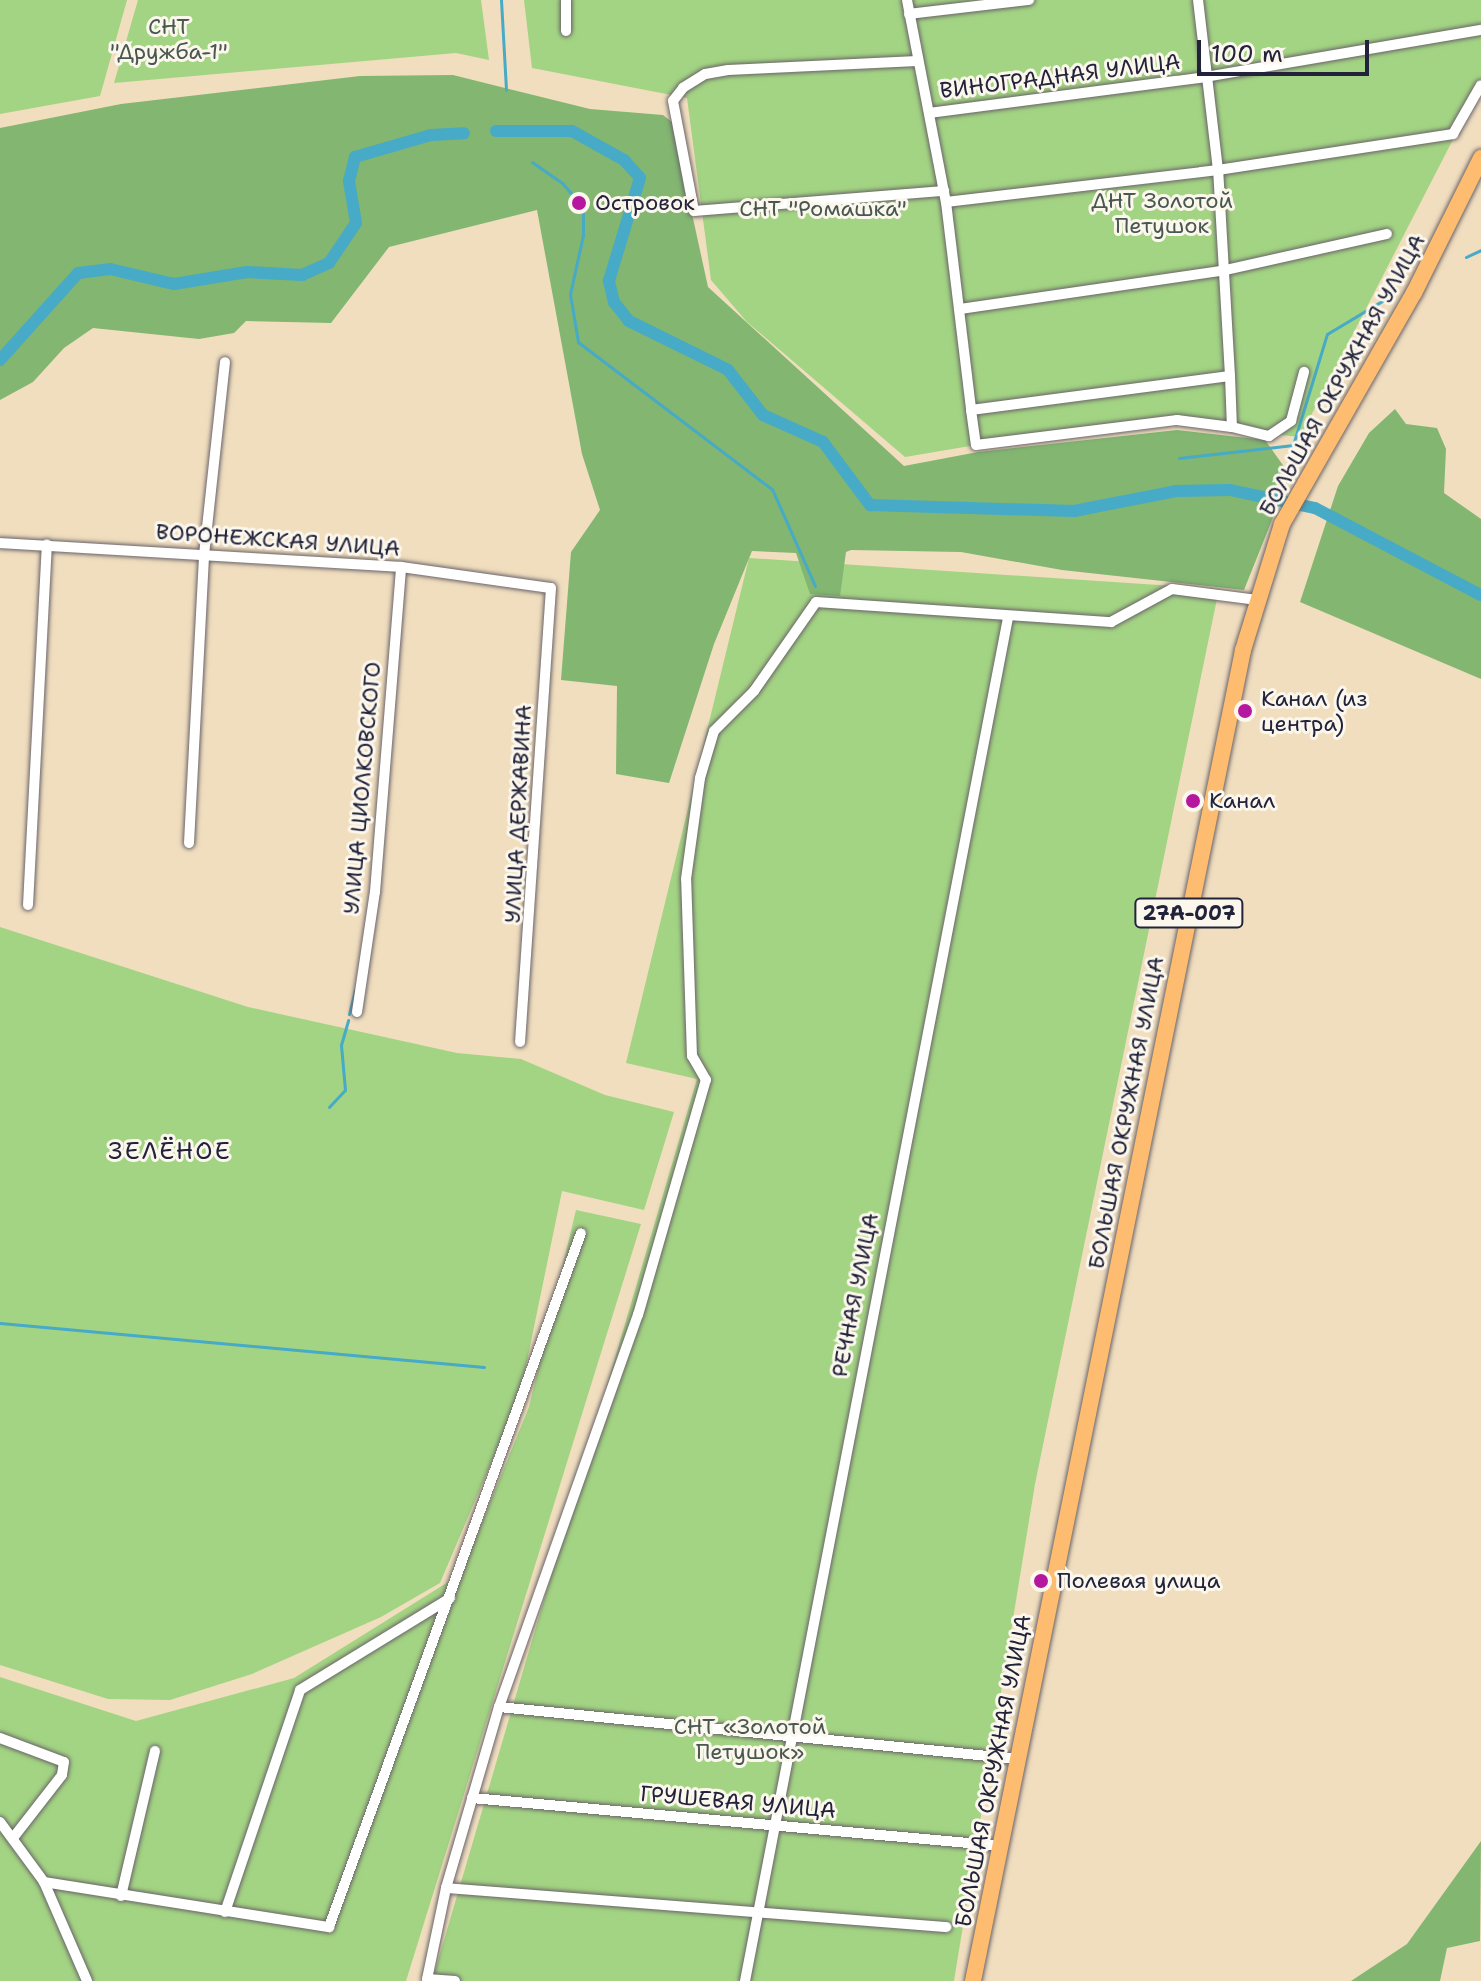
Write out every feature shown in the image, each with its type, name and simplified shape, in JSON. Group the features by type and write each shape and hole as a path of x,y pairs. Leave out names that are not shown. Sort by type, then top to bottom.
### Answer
{"highway":[{"name":"БОЛЬШАЯ ОКРУЖНАЯ УЛИЦА","path":"973,1981 1217,771 1257,600 1282,524 1307,473 1414,293 1481,158"}],"street":[{"path":"566,0 566,31"},
{"path":"907,0 945,196 976,445 1177,420 1232,427 1269,436 1280,432 1291,421 1304,372"},
{"path":"909,14 1029,0"},
{"path":"1198,0 1218,170 1221,271 1232,427"},
{"name":"ВИНОГРАДНАЯ УЛИЦА","path":"929,113 1205,77 1481,30"},
{"path":"917,61 728,70 705,74 683,88 673,101 694,211 945,196 1218,170 1453,134 1481,85"},
{"path":"960,309 1221,271 1387,234"},
{"path":"189,843 204,555 225,362"},
{"path":"971,410 1230,376"},
{"name":"ВОРОНЕЖСКАЯ УЛИЦА","path":"0,543 401,567 551,588"},
{"path":"28,905 47,544"},
{"name":"УЛИЦА ЦИОЛКОВСКОГО","path":"357,1012 375,892 401,567"},
{"name":"УЛИЦА ДЕРЖАВИНА","path":"520,1042 551,588"},
{"path":"455,1981 427,1979 446,1888 499,1707 638,1315 706,1080 692,1056 686,879 700,778 714,731 754,691 816,602 1008,618 1111,622 1172,589 1257,600"},
{"name":"РЕЧНАЯ УЛИЦА","path":"745,1981 1008,618"},
{"path":"44,1882 329,1927 581,1233"},
{"path":"225,1912 300,1690 450,1598"},
{"path":"499,1707 1018,1759"},
{"path":"0,1738 64,1762 62,1775 13,1838"},
{"path":"121,1896 155,1751"},
{"name":"ГРУШЕВАЯ УЛИЦА","path":"472,1798 1001,1846"},
{"path":"0,1822 44,1882 87,1981"},
{"path":"446,1888 946,1927"}],"green space":[{"path":"0,0 127,0 100,96 0,114"},
{"name":"СНТ \"Дружба-1\"","path":"138,0 481,0 489,60 456,53 114,83"},
{"name":"ДНТ Золотой Петушок","path":"524,0 1481,0 1481,85 1300,437 1177,424 976,445 905,457 747,322 711,280 687,98 532,68"},
{"path":"453,75 590,109 663,115 672,122 708,287 904,466 978,452 1177,430 1265,440 1290,475 1244,590 1062,570 961,552 851,550 846,552 840,596 810,594 796,553 752,551 714,644 669,783 616,774 617,686 561,680 571,552 600,510 582,454 537,210 389,247 331,323 246,321 234,333 199,339 93,328 64,348 33,382 0,400 0,128 121,104 360,76"},
{"path":"1395,409 1406,424 1437,428 1446,449 1444,493 1481,519 1481,679 1300,602 1338,486 1369,433"},
{"name":"СНТ «Золотой Петушок»","path":"749,558 1219,589 1035,1484 954,1981 432,1981 697,1079 626,1063"},
{"path":"0,927 248,1007 457,1053 521,1059 605,1095 674,1112 644,1210 562,1191 520,1395 440,1583 381,1617 252,1674 170,1700 108,1699 0,1665"},
{"path":"576,1210 641,1224 406,1981 0,1981 0,1677 136,1721 294,1678 461,1574 529,1407"},
{"path":"1481,1841 1480,1941 1447,1948 1440,1981 1351,1981 1407,1944"}],"waterway":[{"path":"501,0 506,90"},
{"path":"496,131 572,131 624,160 640,178 609,281 614,302 629,321 728,370 763,415 823,442 870,505 1074,511 1177,491 1230,490 1315,508 1481,595"},
{"path":"0,360 78,273 110,269 174,284 247,272 302,275 329,263 356,223 349,181 355,157 431,135 464,133"},
{"path":"532,162 563,184 583,207 583,235 570,294 578,342 772,489 815,586"},
{"path":"1466,257 1481,250"},
{"path":"1179,458 1293,445 1327,334 1392,295"},
{"path":"349,1014 355,990"},
{"path":"329,1107 345,1090 341,1045 348,1020"},
{"path":"0,1323 484,1367"}],"place":[{"name":"Островок","path":"579,203"},
{"name":"Канал (из центра)","path":"1245,711"},
{"name":"Канал","path":"1193,801"},
{"name":"Полевая улица","path":"1041,1581"}],"district":[{"name":"ЗЕЛЁНОЕ","path":"170,1152"}],"park label":[{"name":"СНТ \"Ромашка\"","path":"823,209"}]}
